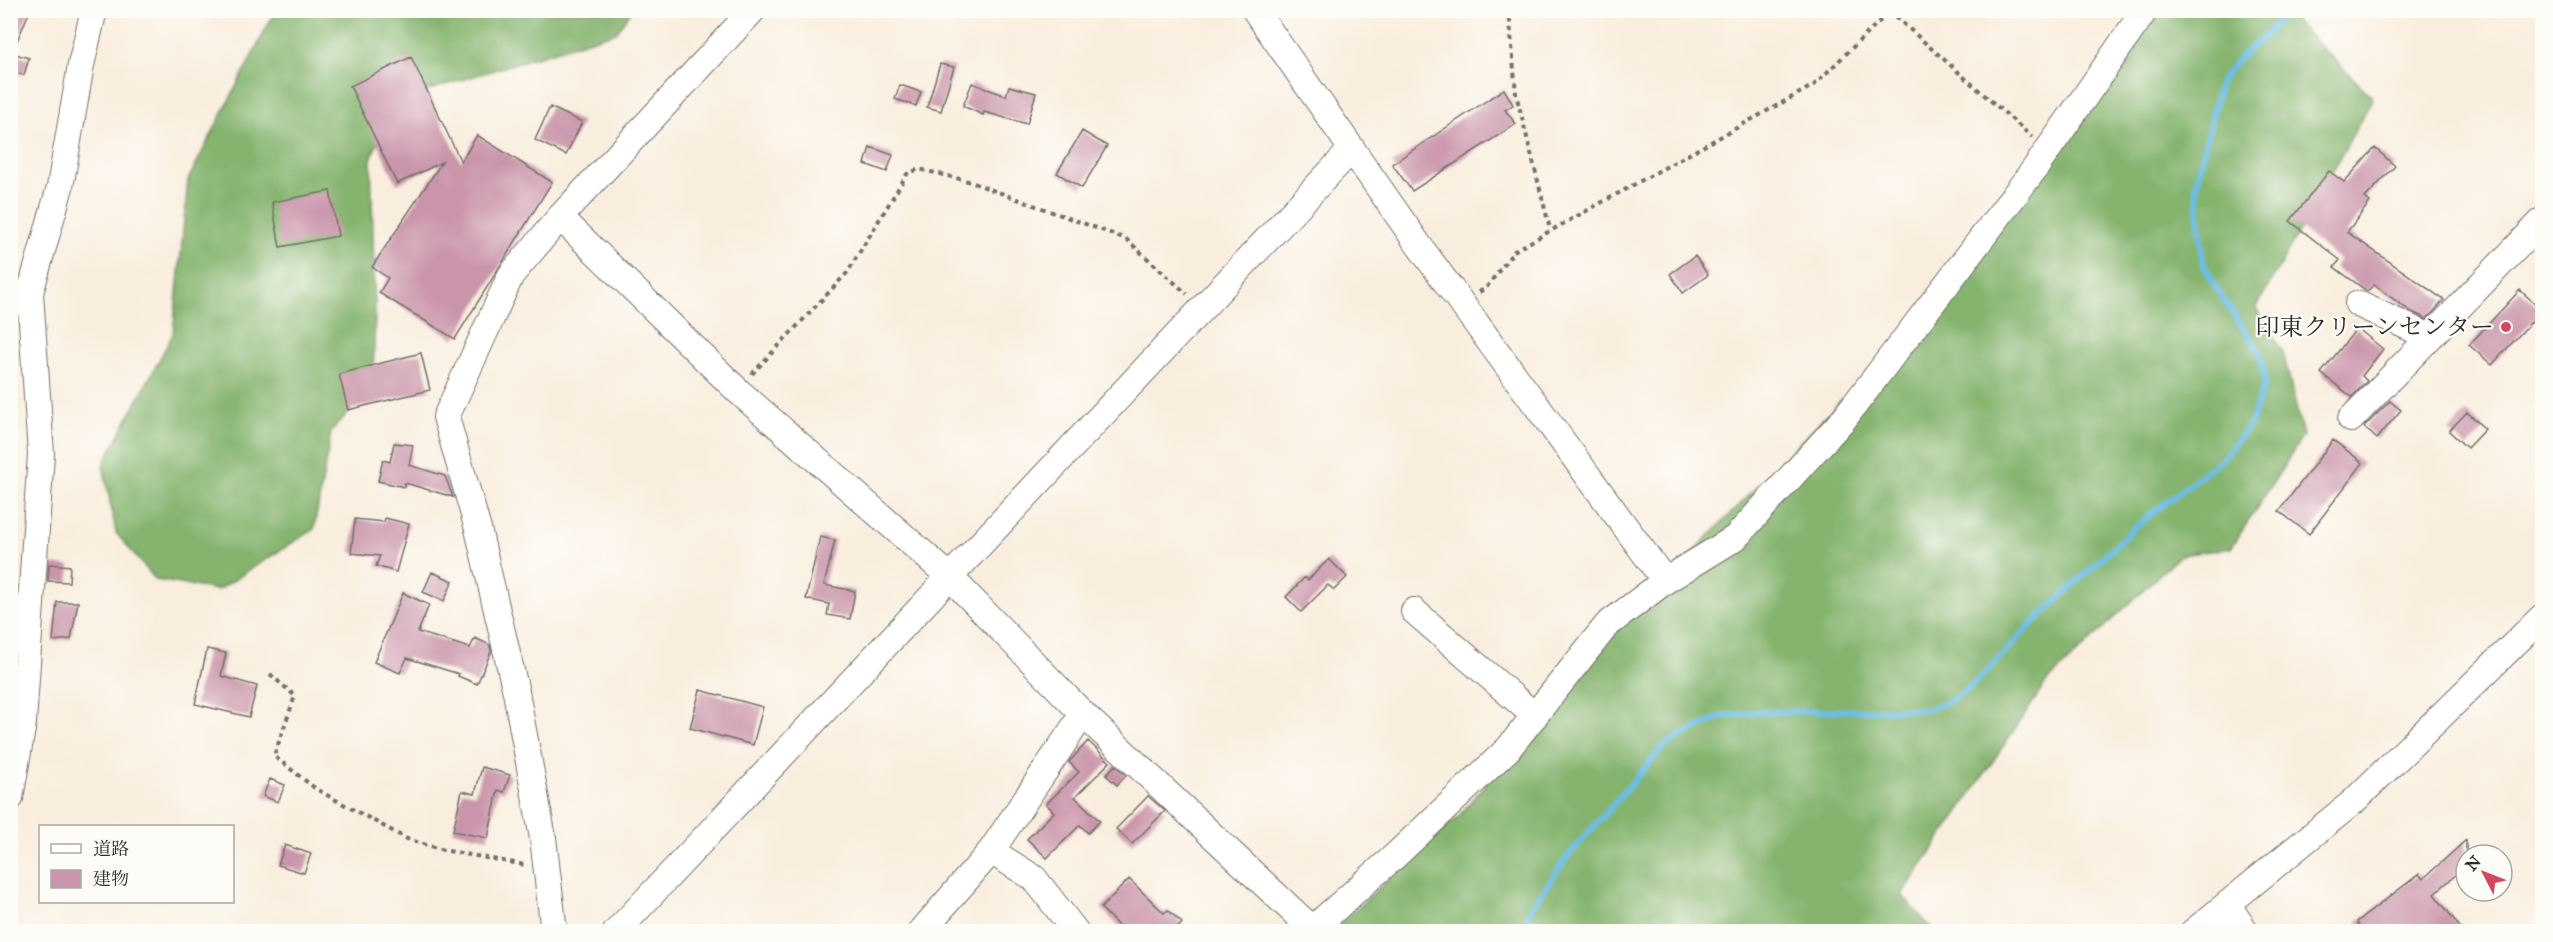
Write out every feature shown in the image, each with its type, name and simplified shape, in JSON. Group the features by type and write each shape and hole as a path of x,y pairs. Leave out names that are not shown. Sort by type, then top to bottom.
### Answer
{"street":[{"path":"10,798 23,723 41,454 20,290 60,186 81,65 94,10"},
{"path":"554,932 546,868 516,692 478,529 446,417 511,274 560,217 753,10"},
{"path":"1255,10 1460,302 1665,581"},
{"path":"560,217 737,390 950,577 1083,714 1310,930 1396,855 1508,749 1607,626 1665,581 1735,538 1843,420 2036,167 2145,10"},
{"path":"616,932 1201,306 1352,149"},
{"path":"2351,419 2542,221"},
{"path":"2358,304 2430,337"},
{"path":"1414,610 1535,716"},
{"path":"2193,932 2353,802 2538,629"},
{"path":"921,932 991,851 1083,714"},
{"path":"991,851 1034,878 1076,932"},
{"path":"2227,904 2246,932"}],"path":[{"path":"1509,10 1516,94 1550,230"},
{"path":"1460,302 1486,288 1514,251 1814,85 1889,11 2036,140"},
{"path":"737,390 847,273 907,174 918,169 968,181 1126,239 1201,306"},
{"path":"270,674 296,696 274,756 316,789 407,839 443,850 546,868"}],"green space":[{"path":"275,11 631,11 616,32 394,101 371,159 375,311 373,384 331,432 314,529 218,590 156,580 116,533 103,465 173,334 188,180"},
{"path":"2147,11 2296,11 2291,17 2373,98 2256,309 2283,352 2303,436 2231,548 2180,555 2046,683 1902,895 1934,931 1330,932 1458,817 1597,651 1951,287"}],"building":[{"path":"10,10 30,10 12,53 29,58 24,75 10,71"},
{"path":"411,57 461,162 477,135 552,182 455,339 379,293 388,278 372,267 442,162 397,184 350,86"},
{"path":"940,64 954,67 941,111 927,107"},
{"path":"972,83 1006,96 1009,86 1036,93 1027,124 984,112 983,115 963,106"},
{"path":"900,85 921,92 916,106 895,99"},
{"path":"1504,89 1513,105 1505,110 1516,124 1412,191 1392,164"},
{"path":"550,107 582,122 566,155 535,140"},
{"path":"1082,131 1107,146 1082,188 1057,173"},
{"path":"870,147 893,155 887,172 865,164"},
{"path":"2375,148 2395,166 2365,198 2370,202 2347,232 2444,300 2427,319 2410,311 2374,285 2367,291 2334,267 2340,260 2290,221 2329,171 2344,182"},
{"path":"330,191 338,236 280,247 272,202"},
{"path":"1695,256 1708,275 1683,293 1670,274"},
{"name":"印東クリーンセンター","path":"2520,290 2542,310 2492,365 2469,345"},
{"path":"2357,328 2383,349 2362,376 2367,381 2352,397 2321,373"},
{"path":"421,353 430,390 348,410 339,374"},
{"path":"2390,401 2401,410 2377,439 2364,427"},
{"path":"2467,412 2485,429 2467,448 2449,431"},
{"path":"2333,440 2363,463 2309,534 2279,511"},
{"path":"394,443 413,445 409,465 445,476 453,497 405,483 404,487 378,481 383,460 390,462"},
{"path":"385,518 409,524 396,572 376,566 380,556 351,553 355,519 384,522"},
{"path":"820,537 835,540 824,585 855,591 850,619 827,615 829,604 806,599"},
{"path":"1329,559 1347,577 1334,590 1328,585 1301,612 1286,597 1305,577 1308,580"},
{"path":"49,564 70,566 69,582 48,581"},
{"path":"432,572 453,581 444,601 423,592"},
{"path":"403,593 429,605 418,632 470,648 475,638 490,645 491,652 477,684 458,676 459,674 407,658 400,673 374,662"},
{"path":"57,602 78,602 71,639 53,641"},
{"path":"207,649 226,653 221,676 257,686 249,717 195,704"},
{"path":"700,690 763,707 753,745 690,728"},
{"path":"1088,741 1110,762 1075,797 1100,821 1088,833 1080,825 1047,858 1027,839 1054,812 1046,804 1079,772 1069,762"},
{"path":"1115,765 1126,775 1117,785 1106,775"},
{"path":"482,767 510,775 504,792 498,790 488,838 453,831 462,791 475,794"},
{"path":"270,779 285,785 278,802 263,796"},
{"path":"1148,796 1165,811 1132,844 1116,829"},
{"path":"285,845 311,854 304,873 278,865"},
{"path":"2454,851 2454,876 2434,894 2464,932 2364,932 2357,922 2419,874 2423,879"},
{"path":"1129,879 1164,913 1168,910 1182,923 1174,932 1124,932 1101,908"}],"waterway":[{"path":"1525,932 1530,909 1568,856 1664,746 1723,716 1757,712 1927,709 1949,701 1967,690 2031,625 2135,527 2223,458 2251,423 2265,382 2260,353 2218,291 2203,263 2196,185 2220,82 2239,58 2265,36 2287,10"}],"place":[{"name":"印東クリーンセンター","path":"2506,327"}]}
